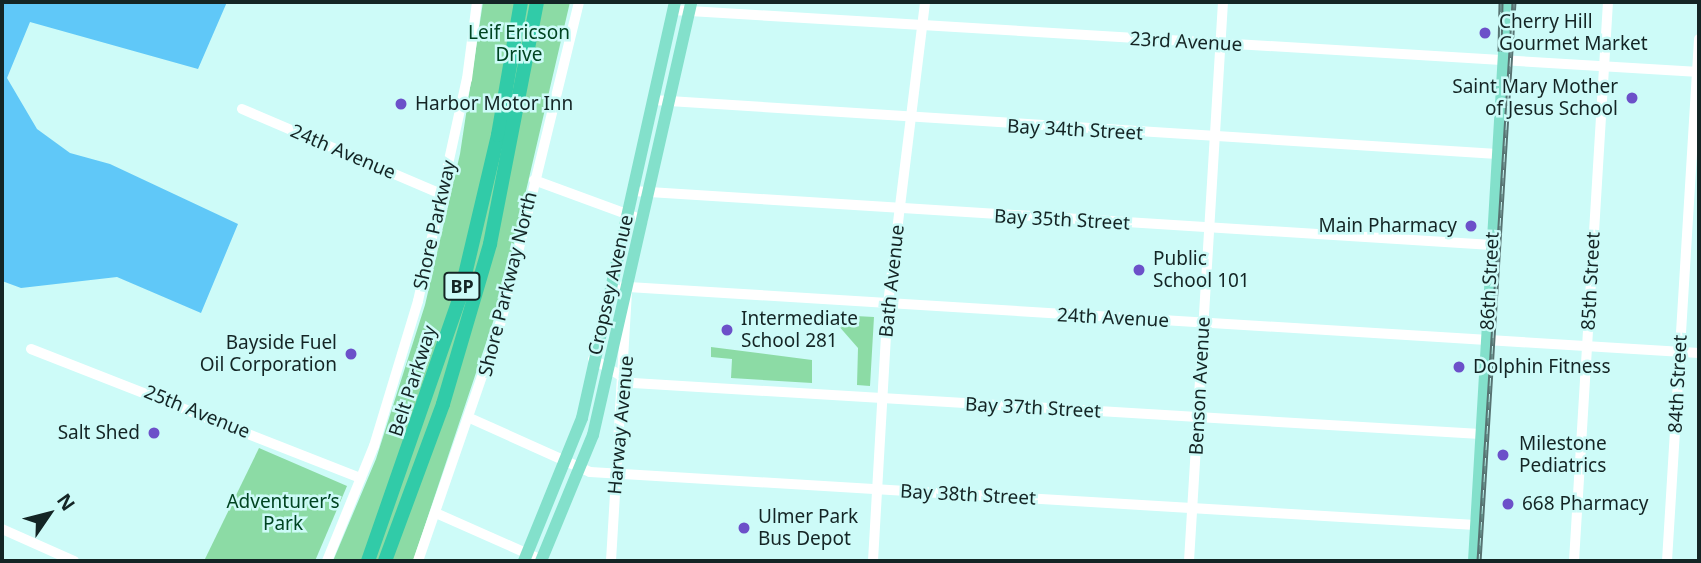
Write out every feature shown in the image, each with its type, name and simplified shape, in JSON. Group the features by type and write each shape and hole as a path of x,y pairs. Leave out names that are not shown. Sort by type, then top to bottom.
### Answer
{"highway":[{"path":"507,76 513,2"},
{"name":"Belt Parkway","path":"368,561 459,300 521,2"},
{"name":"Belt Parkway","path":"385,561 475,296 525,87 537,2"},
{"path":"525,87 543,2"}],"main road":[{"name":"86th Street","path":"1474,561 1507,2"},
{"name":"Cropsey Avenue","path":"526,557 567,461 612,286 674,6"},
{"name":"Cropsey Avenue","path":"542,561 582,468 609,370 690,6"}],"street":[{"name":"Shore Parkway","path":"327,561 362,478 392,391 444,195 477,2"},
{"name":"Shore Parkway North","path":"418,561 472,419 579,2"},
{"name":"Bath Avenue","path":"873,561 888,304 925,2"},
{"name":"Benson Avenue","path":"1189,561 1223,2"},
{"name":"85th Street","path":"1574,561 1608,2"},
{"name":"23rd Avenue","path":"674,6 922,26 1698,72"},
{"name":"84th Street","path":"1667,561 1699,38"},
{"name":"Bay 34th Street","path":"653,100 910,120 1497,154"},
{"name":"24th Avenue","path":"242,109 444,195"},
{"path":"534,180 627,218 643,220"},
{"name":"Bay 35th Street","path":"633,191 899,210 1492,245"},
{"name":"24th Avenue","path":"612,286 1699,353"},
{"name":"Harway Avenue","path":"611,561 616,473 626,379 627,289"},
{"name":"25th Avenue","path":"31,349 362,478"},
{"name":"Bay 37th Street","path":"593,359 626,379 883,399 1480,434"},
{"name":"Bay 38th Street","path":"472,419 582,468 616,473 1475,525"},
{"path":"438,514 526,557 542,561"},
{"path":"2,530 74,561"}],"green space":[{"name":"Leif Ericson Drive","path":"483,2 570,2 501,298 413,561 333,561 376,459 425,305 460,154"},
{"path":"837,315 874,317 870,386 857,385 858,348 837,324"},
{"path":"711,347 812,360 812,383 731,378 732,359 711,357"},
{"name":"Adventurer’s Park","path":"259,448 347,486 315,561 204,561"}],"water":[{"path":"2,2 227,2 198,69 30,22 7,78 37,129 70,153 110,164 238,224 201,313 117,277 21,288 2,281"}],"railway":[{"path":"1500,51 1501,2"},
{"path":"1479,561 1514,2"}],"place":[{"name":"Cherry Hill Gourmet Market","path":"1485,33"},
{"name":"Saint Mary Mother of Jesus School","path":"1632,98"},
{"name":"Harbor Motor Inn","path":"401,104"},
{"name":"Main Pharmacy","path":"1471,226"},
{"name":"Public School 101","path":"1139,270"},
{"name":"Intermediate School 281","path":"727,330"},
{"name":"Bayside Fuel Oil Corporation","path":"351,354"},
{"name":"Dolphin Fitness","path":"1459,367"},
{"name":"Salt Shed","path":"154,433"},
{"name":"Milestone Pediatrics","path":"1503,455"},
{"name":"668 Pharmacy","path":"1508,504"},
{"name":"Ulmer Park Bus Depot","path":"744,528"}]}
